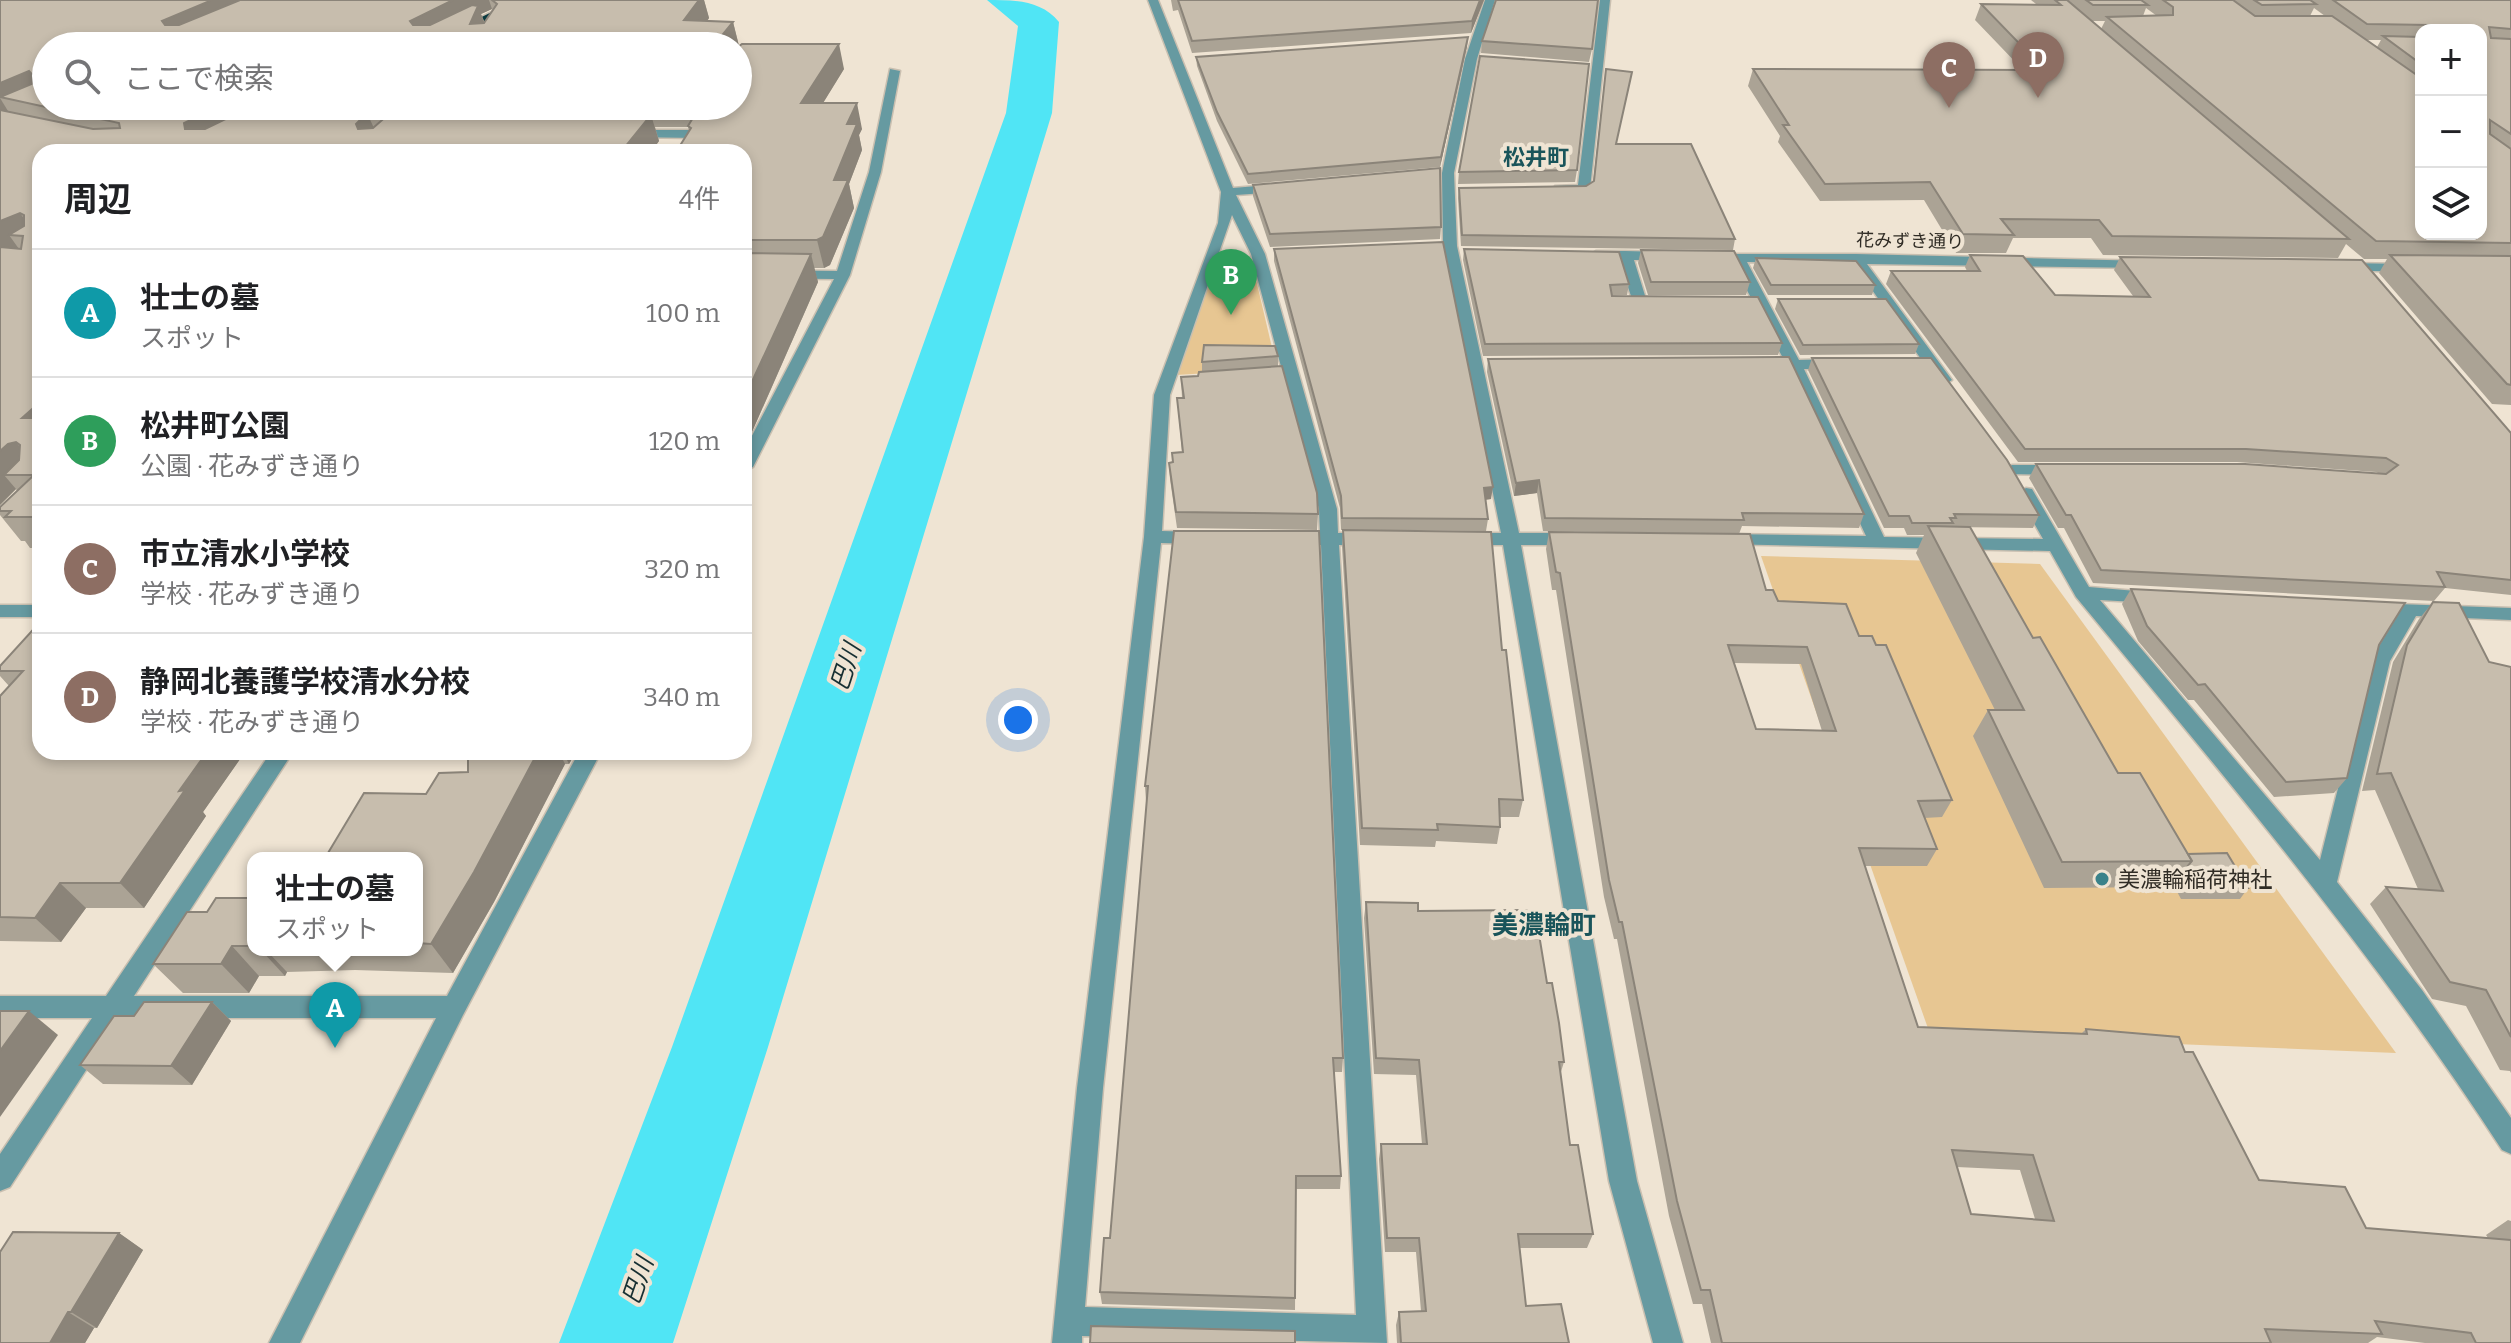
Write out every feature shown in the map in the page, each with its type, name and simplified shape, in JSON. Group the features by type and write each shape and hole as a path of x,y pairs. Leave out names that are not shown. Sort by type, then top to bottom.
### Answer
{"highway":[{"path":"459,32 532,3"},
{"path":"485,32 532,3"},
{"path":"224,144 274,120"},
{"path":"255,144 304,120"}],"street":[{"path":"1153,0 1228,192 1266,254 1283,374 1328,509 1371,1337 1068,1332 1090,1088 1153,537 1162,395 1174,382 1225,223 1228,192"},
{"path":"1490,0 1471,59 1448,173 1456,191 1451,250 1485,364 1511,538 1623,1181 1668,1343"},
{"path":"1539,189 1584,189 1594,69 1605,0"},
{"path":"479,22 498,26"},
{"path":"1462,40 1477,39"},
{"path":"1471,59 1486,60"},
{"path":"1178,61 1193,60"},
{"path":"1579,68 1594,69"},
{"path":"752,451 843,275 875,172 894,71"},
{"path":"619,134 701,130 691,144"},
{"path":"251,131 282,131"},
{"path":"1432,174 1448,173"},
{"path":"1228,192 1291,187"},
{"path":"2338,248 2366,273"},
{"name":"花みずき通り","path":"1578,255 2156,264"},
{"path":"1625,255 1641,302"},
{"path":"1737,257 1794,365 1878,542"},
{"path":"1856,258 1879,302 1923,362 1958,398"},
{"path":"2330,267 2366,273 2421,268"},
{"path":"752,274 843,275"},
{"path":"1747,365 1855,364"},
{"path":"2072,470 2008,464 2083,593 2325,884 2454,1050 2511,1141"},
{"path":"1153,537 1212,538"},
{"path":"1271,539 1390,539"},
{"path":"1451,539 1587,539"},
{"path":"1709,540 2056,545"},
{"path":"2083,593 2174,598"},
{"path":"2363,607 2511,614"},
{"path":"2325,884 2380,661 2411,609"},
{"path":"0,611 32,611"},
{"path":"0,1178 277,760"},
{"path":"284,1343 454,1007 586,760"},
{"path":"0,1007 454,1007"}],"shaded area":[{"path":"1251,258 1277,369 1176,375 1216,261"},
{"name":"美濃輪稲荷神社","path":"1761,556 2040,564 2396,1053 1930,1034"}],"building":[{"path":"0,0 212,0 162,21 165,25 179,25 240,0 453,0 410,21 413,25 430,25 472,5 478,6 470,24 484,23 497,4 492,0 699,0 684,20 733,22 725,32 32,32 32,74 29,71 0,83"},
{"path":"1178,0 1480,0 1472,21 1192,41"},
{"path":"1496,0 1598,0 1592,49 1482,41"},
{"path":"2055,0 2067,0 2349,239 2112,236 2099,220 2001,219 2014,235 1963,234 1930,182 1825,184 1783,125 1789,125 1753,69 2045,70 1981,4 2061,5"},
{"path":"2086,0 2141,0 2148,5 2093,5"},
{"path":"2163,0 2233,0 2255,16 2332,16 2415,74 2415,240 2487,240 2487,24 2367,24 2333,0 2511,0 2511,29 2489,27 2491,38 2511,39 2511,134 2490,120 2490,134 2511,149 2511,243 2376,241 2107,17 2173,15 2173,7"},
{"path":"2254,0 2310,0 2316,4 2262,5"},
{"path":"2383,36 2415,37 2415,60"},
{"path":"1468,37 1441,157 1248,174 1217,112 1196,57"},
{"path":"752,44 839,44 801,103 857,103 847,124 857,124 834,180 848,180 823,237 817,240 752,240 752,144 681,144 691,128 688,126 692,120 752,120"},
{"path":"1480,56 1589,64 1577,170 1459,172"},
{"path":"1606,69 1632,72 1616,144 1691,144 1735,239 1462,235 1459,188 1586,186 1594,181"},
{"path":"32,84 32,104 0,97"},
{"path":"0,110 32,117 32,120 49,120 93,129 120,128 119,123 105,120 190,120 184,123 185,129 205,129 224,120 360,120 356,124 358,129 373,128 382,120 647,120 627,144 32,144 32,409 22,418 32,418 32,475 4,475 19,460 20,445 16,442 8,444 0,451 0,247 21,249 23,236 9,235 24,226 24,215 20,213 0,221"},
{"path":"1440,168 1441,227 1270,234 1253,185"},
{"path":"1443,242 1493,487 1484,488 1488,519 1342,518 1341,496 1274,249"},
{"path":"1464,249 1619,252 1629,284 1610,285 1612,296 1758,297 1782,343 1485,344"},
{"path":"1641,250 1734,251 1750,282 1651,282"},
{"path":"752,253 811,254 752,382"},
{"path":"1970,255 2023,256 2055,295 2150,297 2120,257 2362,260 2511,433 2511,580 2437,572 2445,587 2101,570 2071,515 2066,515 2036,464 2245,464 2386,474 2398,465 2386,458 2246,449 2025,449 1891,271 1980,271"},
{"path":"2390,255 2511,256 2511,385 2507,384"},
{"path":"1756,258 1856,261 1875,285 1771,285"},
{"path":"1778,299 1886,299 1919,344 1803,345"},
{"path":"1204,345 1275,346 1278,356 1202,362"},
{"path":"1789,357 1864,514 1742,513 1744,520 1545,518 1539,480 1516,483 1488,359"},
{"path":"1812,358 1931,358 2007,460 2039,515 1954,514 1956,518 1950,518 1953,523 1912,523 1909,516 1889,516"},
{"path":"1282,366 1317,493 1318,514 1176,512 1169,463 1173,462 1172,453 1183,452 1177,398 1184,398 1181,377 1198,376 1199,372"},
{"path":"32,477 32,517 5,517 11,511 0,511 0,507"},
{"path":"1928,526 1970,527 2033,638 2040,637 2118,773 2140,773 2192,861 2062,862 1988,710 2024,710"},
{"path":"1343,530 1491,532 1502,650 1506,650 1523,800 1499,799 1500,827 1437,824 1438,830 1362,828"},
{"path":"1174,531 1319,531 1343,1058 1333,1058 1341,1176 1296,1176 1295,1298 1100,1292 1104,1238 1110,1238 1148,786 1145,786"},
{"path":"1549,532 1750,534 1766,590 1773,590 1778,601 1846,604 1859,636 1872,636 1876,645 1886,645 1952,800 1918,801 1937,849 1859,848 1918,1027 2087,1034 2086,1029 2179,1037 2185,1052 2193,1052 2259,1180 2345,1187 2366,1228 2511,1240 2511,1343 2476,1343 2471,1333 2375,1321 2382,1334 2265,1329 2271,1343 1722,1343 1710,1290 1701,1290 1677,1201 1622,922 1619,922 1609,880 1560,573 1556,572","holes":["1728,645 1807,647 1836,731 1756,729","1952,1150 2033,1155 2054,1221 1971,1214"]},
{"path":"2131,589 2405,603 2379,645 2347,778 2286,782 2205,684 2198,685 2147,626"},
{"path":"2433,602 2459,603 2489,662 2511,667 2511,1037 2486,990 2450,982 2386,887 2443,891 2391,773 2377,774 2407,645"},
{"path":"32,631 32,760 201,760 179,791 185,790 120,883 60,883 35,918 0,917 0,696 23,671 0,671 0,666"},
{"path":"468,760 534,760 474,872 431,944 423,943 423,852 329,852 364,793 426,794 439,773 468,772"},
{"path":"2227,853 2248,888 2189,888 2181,874 2192,861 2188,854"},
{"path":"216,898 247,898 247,946 232,946 221,964 153,964 187,912 207,912"},
{"path":"1366,902 1418,903 1418,911 1535,910 1547,983 1552,983 1559,1023 1564,1062 1559,1062 1570,1145 1578,1145 1593,1234 1518,1234 1526,1306 1561,1304 1569,1343 1401,1343 1399,1312 1426,1311 1419,1238 1387,1238 1381,1144 1427,1144 1419,1060 1376,1058"},
{"path":"144,1002 212,1002 171,1066 80,1065 114,1016 134,1016"},
{"path":"0,1011 29,1011 0,1051"},
{"path":"13,1232 119,1233 50,1343 0,1343 0,1252"},
{"path":"1091,1326 1295,1331 1295,1343 1090,1343"}],"waterway":[{"name":"巴川","path":"616,1343 720,1047 1029,113 1039,22 1006,0"}],"place":[{"name":"静岡北養護学校清水分校","path":"2038,98"},
{"name":"市立清水小学校","path":"1949,108"},
{"name":"松井町公園","path":"1231,315"},
{"name":"美濃輪稲荷神社","path":"2102,879"},
{"name":"壮士の墓","path":"335,1048"}],"district":[{"name":"松井町","path":"1536,157"},
{"name":"美濃輪町","path":"1544,925"}]}
